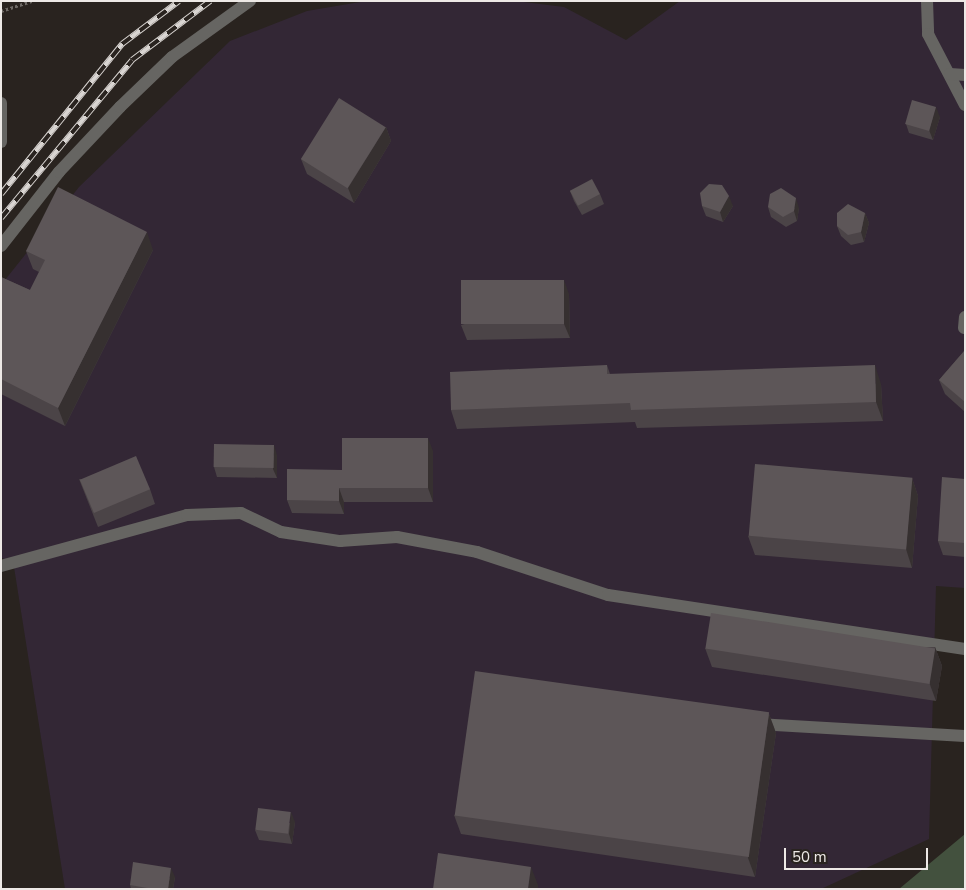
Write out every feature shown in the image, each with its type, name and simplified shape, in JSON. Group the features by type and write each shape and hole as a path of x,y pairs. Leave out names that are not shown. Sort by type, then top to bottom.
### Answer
{"lane":[{"path":"1,246 59,172 120,107 172,57 250,1"},
{"path":"927,1 928,34 965,106"},
{"path":"950,74 965,75"},
{"path":"1,103 1,142"},
{"path":"964,328 965,318"},
{"path":"1,566 187,515 241,513 281,532 340,541 398,536 477,552 608,595 965,649"},
{"path":"747,723 965,736"}],"path":[{"path":"1,10 32,1"}],"shaded area":[{"path":"366,1 516,1 564,7 626,40 680,1 965,1 965,588 936,586 929,839 821,889 65,889 14,567 1,557 1,285 79,187 230,41 307,11"}],"green space":[{"path":"965,834 965,889 899,889"}],"building":[{"path":"339,98 386,127 347,188 301,159"},
{"path":"912,100 936,107 929,131 905,124"},
{"path":"592,179 600,194 578,206 570,191"},
{"path":"709,184 722,185 729,196 720,212 702,206 700,193"},
{"path":"58,187 147,232 58,408 1,379 1,277 30,290 45,260 26,251"},
{"path":"781,188 796,198 794,211 783,217 768,207 770,194"},
{"path":"848,204 865,213 861,232 848,235 837,226 837,213"},
{"path":"461,280 564,280 564,324 461,324"},
{"path":"965,350 965,402 939,380"},
{"path":"607,365 607,374 875,365 876,402 631,410 630,403 451,410 450,372"},
{"path":"342,438 428,438 428,488 339,488 339,501 287,500 287,469 342,470"},
{"path":"214,444 274,445 274,468 214,467"},
{"path":"136,456 150,489 94,513 80,480"},
{"path":"755,464 912,478 906,549 749,536"},
{"path":"942,477 965,479 965,543 938,541"},
{"path":"711,613 935,649 930,684 705,649"},
{"path":"475,671 769,712 749,857 455,816"},
{"path":"258,808 291,812 288,834 255,830"},
{"path":"438,853 531,867 528,889 433,889"},
{"path":"133,862 171,868 168,889 153,889 130,885"}],"railway":[{"path":"1,194 122,44 179,1"},
{"path":"1,218 132,60 210,1"}]}
